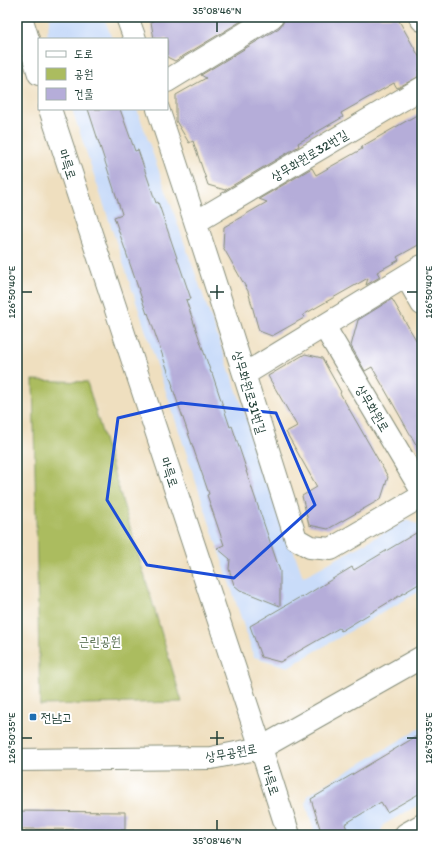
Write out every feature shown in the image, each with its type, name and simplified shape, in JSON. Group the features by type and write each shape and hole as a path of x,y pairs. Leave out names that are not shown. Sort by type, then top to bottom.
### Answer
{"street":[{"path":"21,17 38,71"},
{"path":"127,17 135,38"},
{"path":"168,80 272,17"},
{"name":"상무화원로32번길","path":"196,222 422,88"},
{"name":"마륵로","path":"50,110 289,835"},
{"name":"상무화원로31번길","path":"158,110 245,374 296,539 310,546 331,549 422,496"},
{"path":"245,374 414,271 422,304"},
{"name":"상무화원로","path":"324,326 422,491"},
{"name":"상무공원로","path":"17,760 211,758 261,748 422,658"}],"highlighted area":[{"path":"181,403 276,413 315,505 234,578 147,565 107,500 118,418"}],"shaded area":[{"path":"50,17 104,17 112,38 49,38 47,34"},
{"path":"72,110 137,110 303,577 407,520 419,525 422,531 422,590 288,667 254,657"},
{"path":"422,727 422,803 383,825 380,835 315,835 306,803 308,795"}],"green space":[{"name":"근린공원","path":"33,380 87,382 182,702 40,705"}],"building":[{"path":"158,17 248,17 175,61 168,58 168,38 154,38 151,22"},
{"path":"284,17 397,17 421,60 418,77 397,88 394,83 341,113 343,117 298,143 299,146 225,190 208,185 193,141 189,143 176,121 176,95 206,78 201,75 279,28 283,23"},
{"path":"88,110 120,110 135,151 138,150 156,203 158,202 191,299 186,300 230,427 232,426 280,571 280,606 240,590 234,585 229,569 230,559 217,548 224,545 207,495 209,494 114,217 122,214"},
{"path":"422,112 422,243 397,257 399,260 377,272 380,277 366,285 368,278 303,315 304,318 272,336 259,331 248,291 223,247 224,227 267,202 259,199 312,168 316,175"},
{"path":"392,299 422,350 422,455 372,367 365,371 351,346 358,320"},
{"path":"305,354 322,358 341,392 340,393 388,477 381,499 328,529 309,525 302,496 317,487 286,432 297,426 268,376"},
{"path":"416,533 422,542 422,582 341,631 339,628 280,662 261,657 250,626 302,596 303,597 352,567 354,570"},
{"path":"422,733 422,792 387,812 381,802 345,824 349,835 322,835 311,799"},
{"path":"17,811 125,812 125,830 17,829"}],"place":[{"name":"전남고","path":"33,717"}]}
